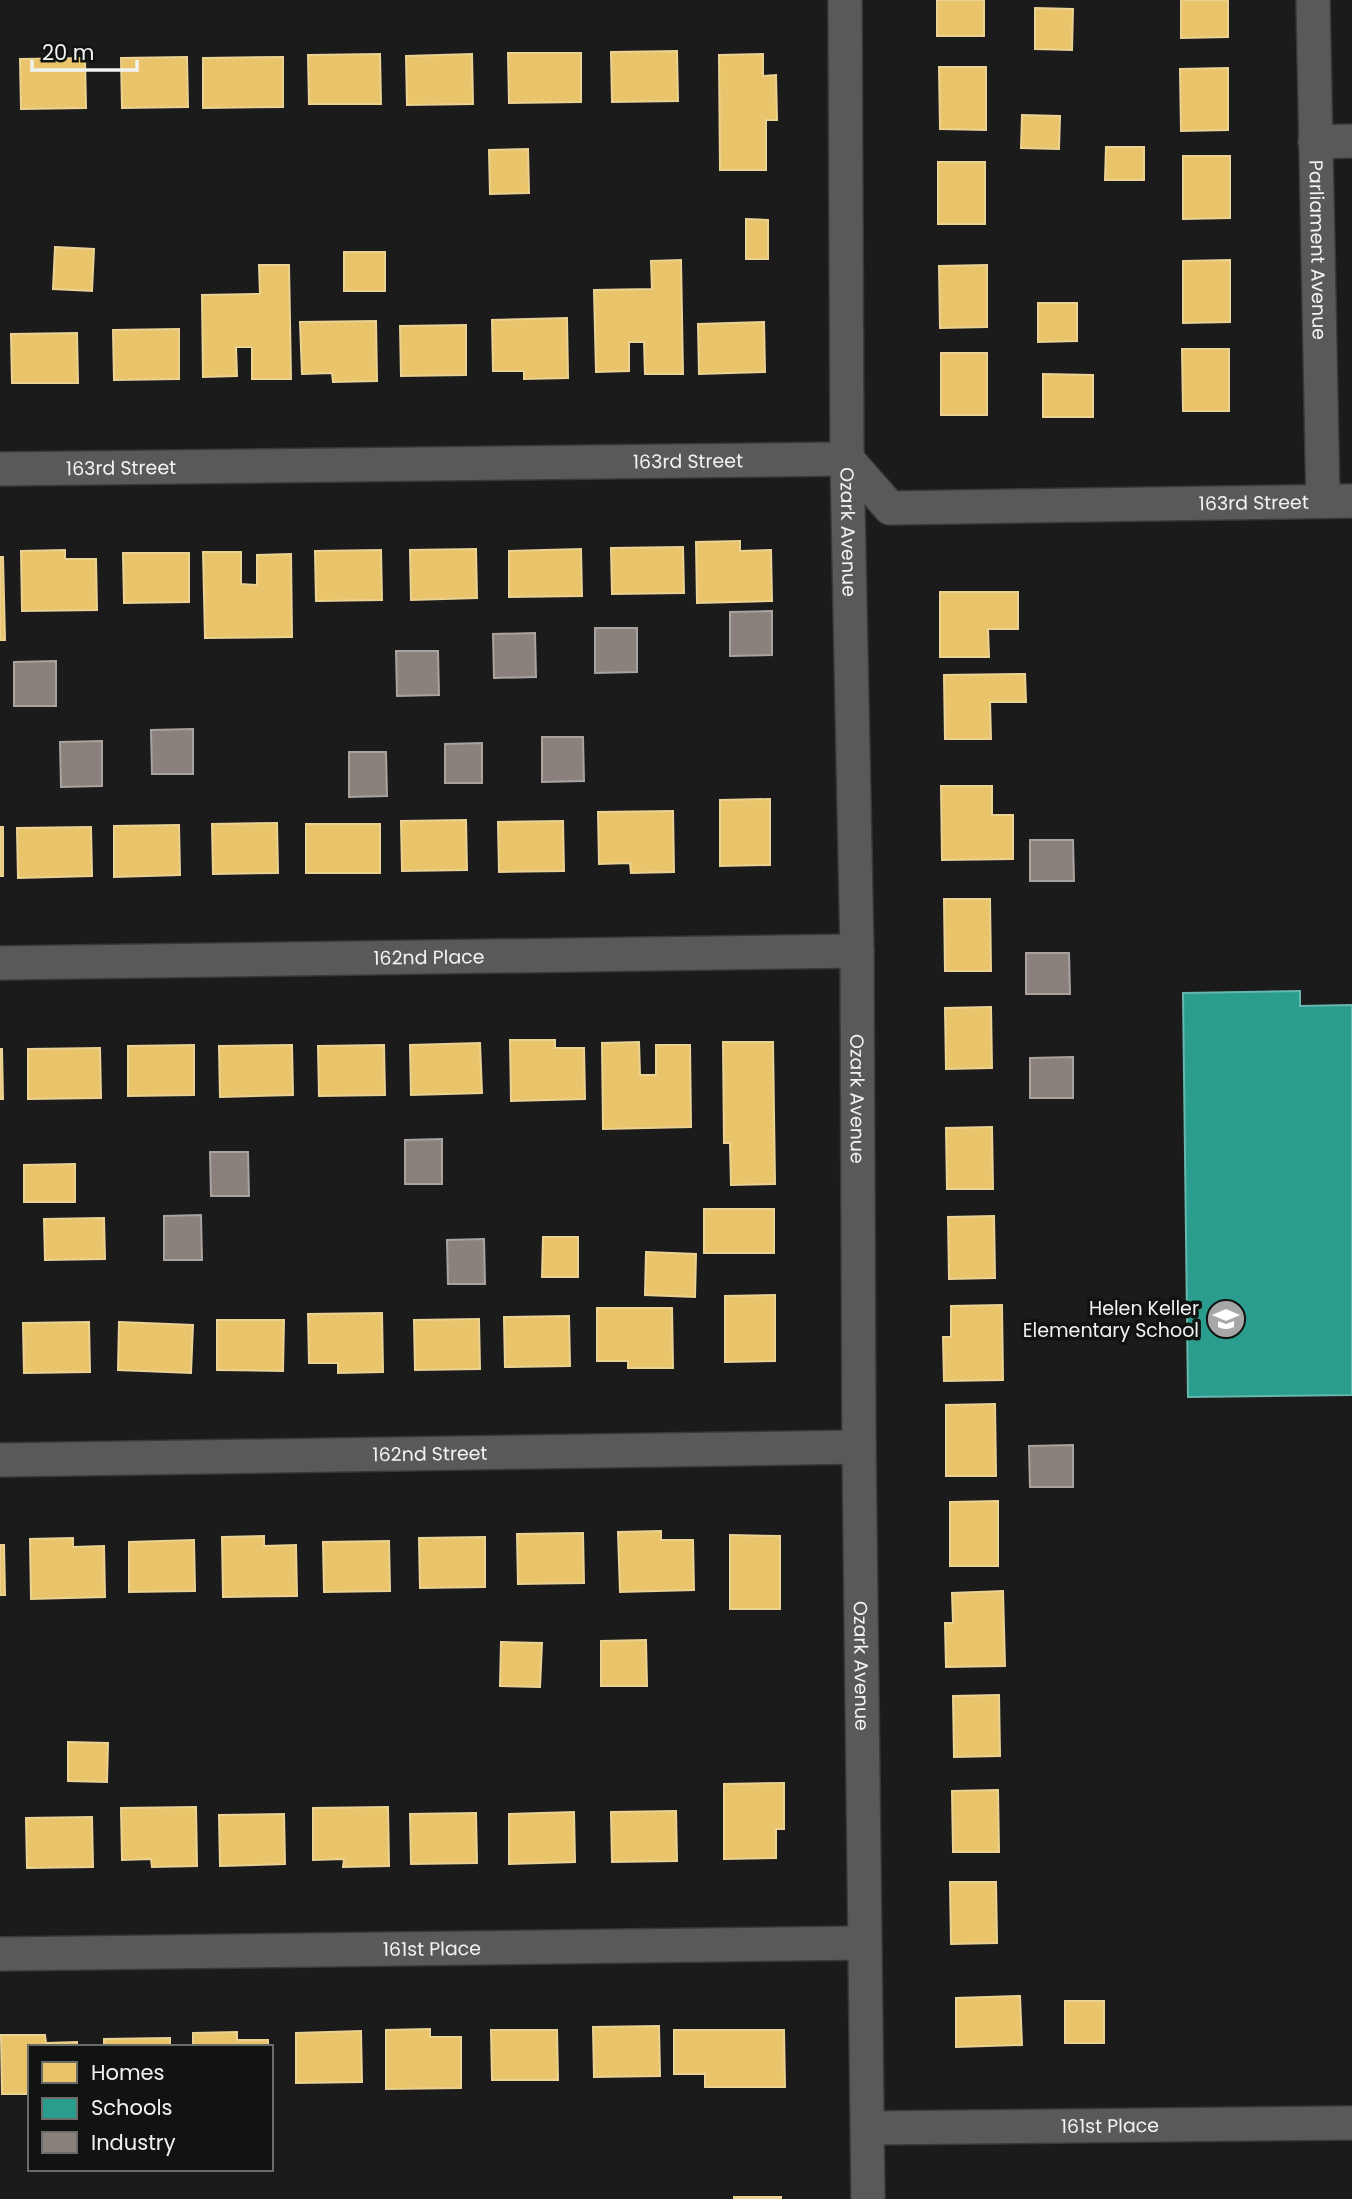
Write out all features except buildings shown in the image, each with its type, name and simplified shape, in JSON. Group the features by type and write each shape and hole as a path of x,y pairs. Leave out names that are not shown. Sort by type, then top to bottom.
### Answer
{"street":[{"name":"Ozark Avenue","path":"845,0 847,459 857,951 859,1447 868,2199"},
{"name":"Parliament Avenue","path":"1313,0 1315,142 1338,501"},
{"path":"1315,142 1352,141"},
{"name":"163rd Street","path":"0,469 847,459 890,508 1338,501"},
{"name":"162nd Place","path":"0,963 857,951"},
{"name":"162nd Street","path":"0,1460 859,1447"},
{"name":"161st Place","path":"0,1954 864,1942"},
{"name":"161st Place","path":"868,2128 1352,2123"}],"place":[{"name":"Helen Keller Elementary School","path":"1226,1319"}]}
